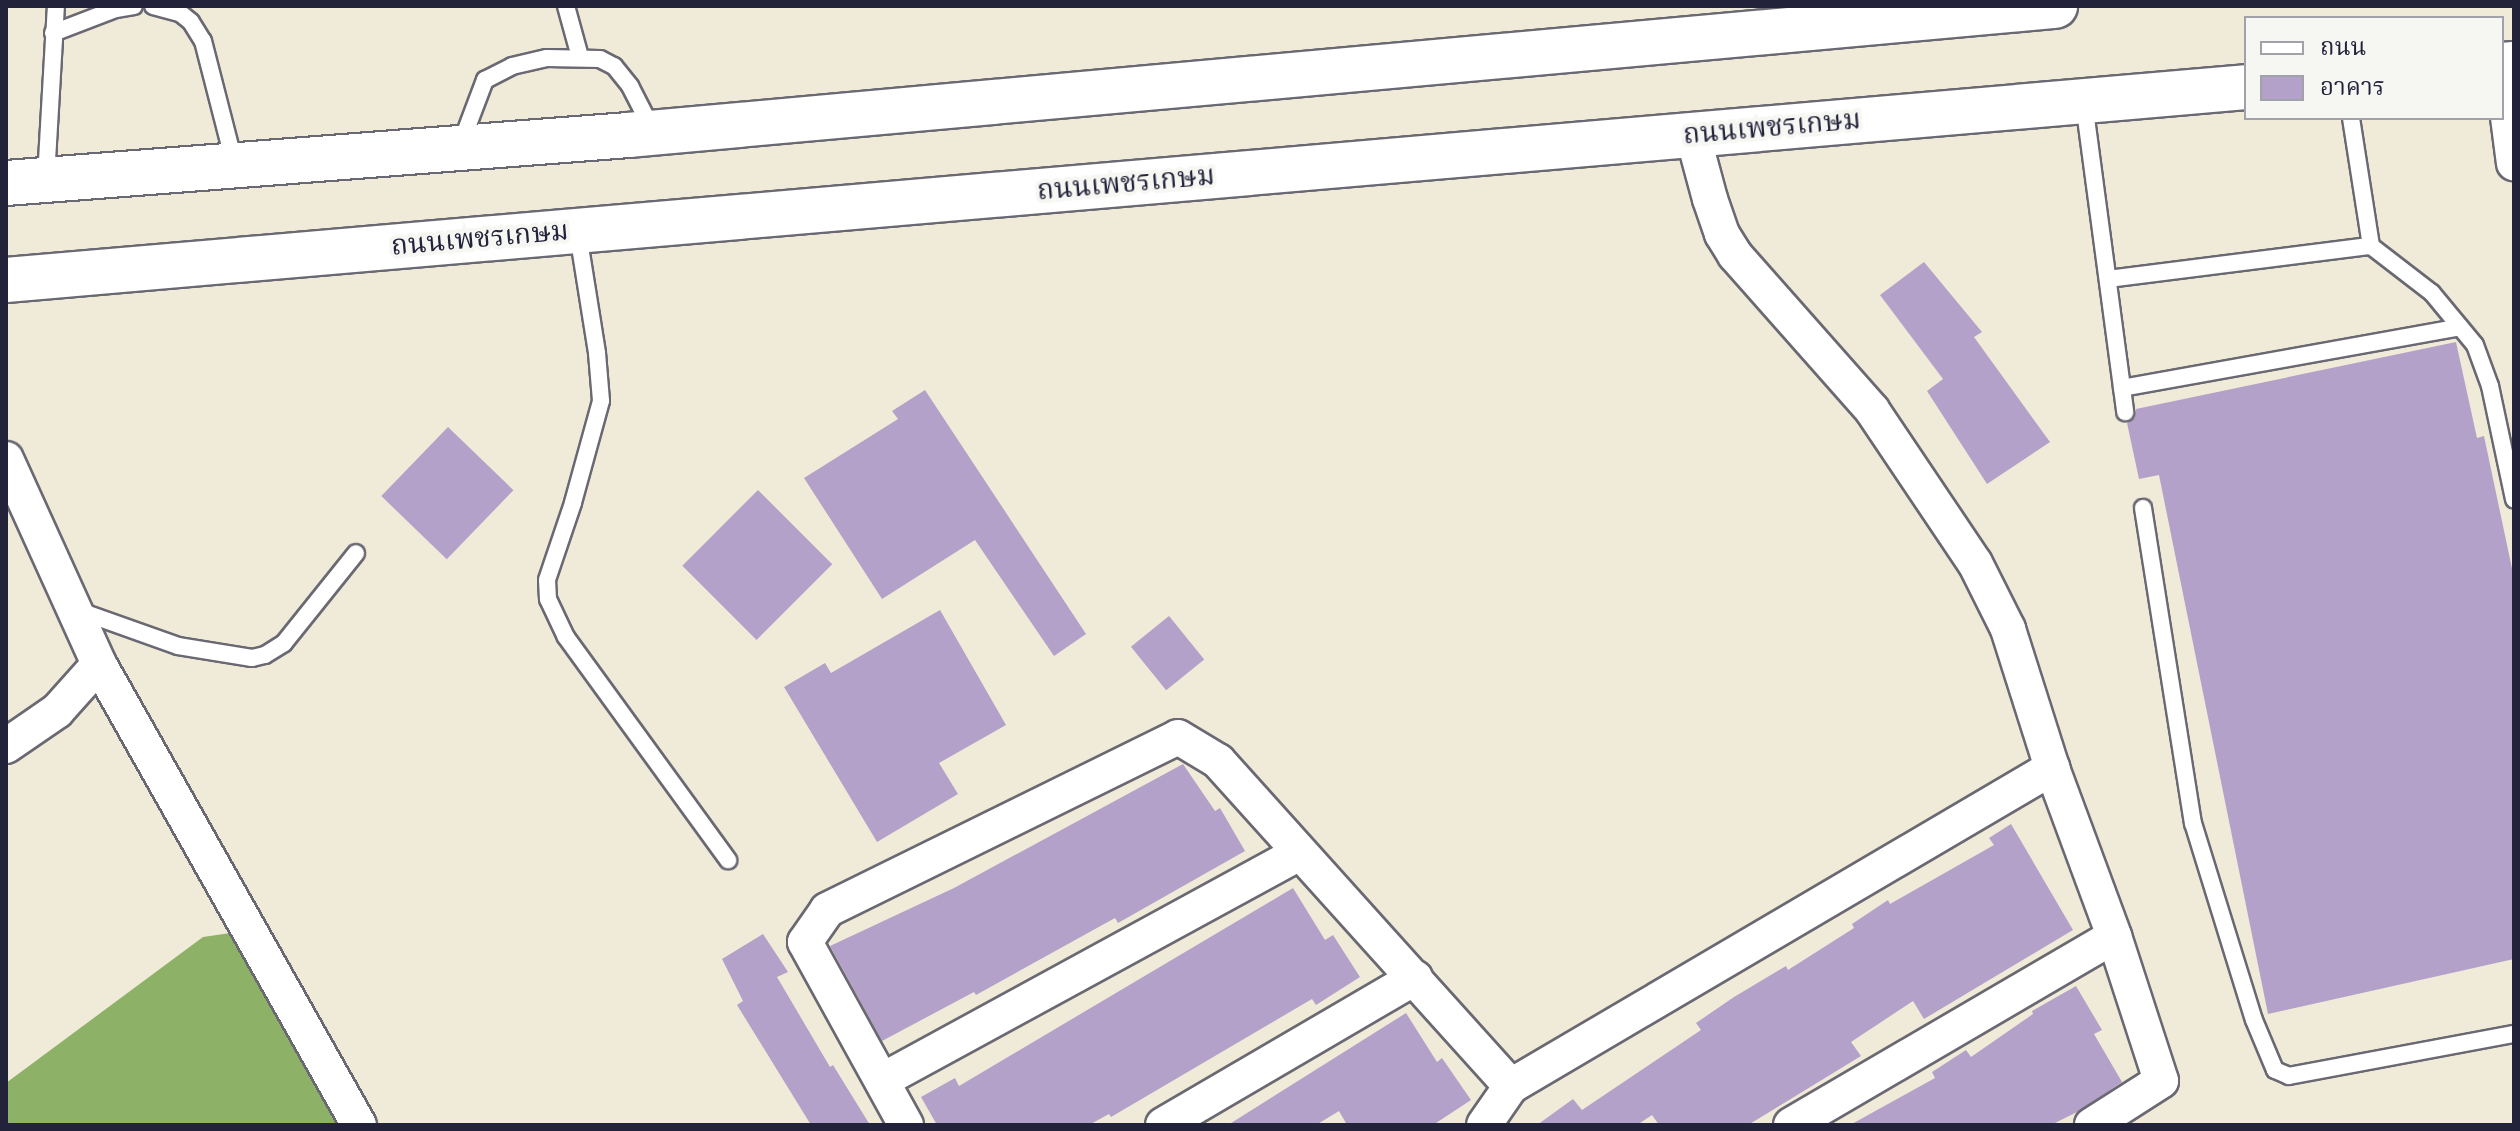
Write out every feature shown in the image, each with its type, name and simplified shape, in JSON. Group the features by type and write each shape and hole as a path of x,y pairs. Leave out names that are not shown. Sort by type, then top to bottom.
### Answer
{"highway":[{"path":"26,181 654,133 2055,6"},
{"name":"ถนนเพชรเกษม","path":"6,280 2244,87"}],"street":[{"path":"2504,86 2514,163"},
{"path":"1693,136 1722,234 1735,255 1872,410 1975,563 2008,629 2052,768 2114,936 2161,1081 2092,1125"},
{"path":"6,459 99,664 359,1125"},
{"path":"6,746 57,711 99,664"},
{"path":"906,1125 805,942 827,910 1178,737 1218,761 1511,1086"},
{"path":"1484,1125 1511,1086 2052,768"},
{"path":"883,1080 1299,853"},
{"path":"1791,1125 2114,936"},
{"path":"1163,1125 1415,978"}],"lane":[{"path":"26,181 56,6"},
{"path":"53,33 116,9 134,6"},
{"path":"153,6 180,13 198,31 235,164"},
{"path":"566,6 580,57"},
{"path":"460,148 485,80 512,66 547,58 600,59 614,66 630,86 654,133"},
{"path":"2084,102 2125,412"},
{"path":"2351,120 2371,246 2432,293 2475,345 2490,386 2514,499"},
{"path":"578,232 597,353 601,401 573,503 547,580 548,599 566,637 728,860"},
{"path":"2108,279 2371,246"},
{"path":"2122,388 2460,327"},
{"path":"2143,508 2193,823 2254,1020 2275,1070 2289,1076 2514,1034"},
{"path":"75,610 178,646 252,658 284,643 356,553"}],"green space":[{"path":"258,929 354,1125 6,1125 6,1083 203,937"}],"building":[{"path":"1924,262 1982,332 1974,337 2050,442 1987,484 1927,391 1943,379 1880,295"},
{"path":"2456,342 2477,438 2484,436 2514,578 2514,959 2268,1014 2159,475 2139,479 2127,423 2135,417 2136,409"},
{"path":"925,390 1086,634 1054,656 975,540 882,599 804,478 898,419 892,411"},
{"path":"448,427 513,490 447,559 381,496"},
{"path":"758,490 832,564 757,640 682,566"},
{"path":"940,610 1006,725 939,763 958,794 877,842 784,687 825,663 831,673"},
{"path":"1169,616 1204,660 1166,690 1131,647"},
{"path":"1183,764 1215,811 1220,808 1245,851 1118,923 1115,918 976,995 974,992 882,1041 830,946 954,888"},
{"path":"2011,824 2073,930 1924,1019 1913,1001 1851,1042 1861,1056 1748,1125 1659,1125 1652,1115 1637,1125 1537,1125 1573,1099 1582,1110 1701,1030 1696,1023 1734,997 1786,966 1788,970 1854,928 1852,924 1888,900 1890,904 1994,845 1989,838"},
{"path":"1293,888 1325,940 1333,935 1360,977 1316,1005 1312,999 1111,1117 1109,1114 1089,1125 937,1125 921,1097 955,1078 959,1086"},
{"path":"763,934 788,972 777,977 830,1067 833,1065 870,1125 811,1125 737,1005 743,1001 722,959"},
{"path":"2076,986 2102,1030 2094,1034 2122,1082 2079,1111 2051,1125 1850,1125 1935,1078 1932,1072 1966,1050 1971,1057 2033,1014 2032,1011"},
{"path":"1406,1013 1437,1062 1442,1058 1471,1100 1433,1125 1347,1125 1339,1111 1316,1125 1228,1125"}]}
